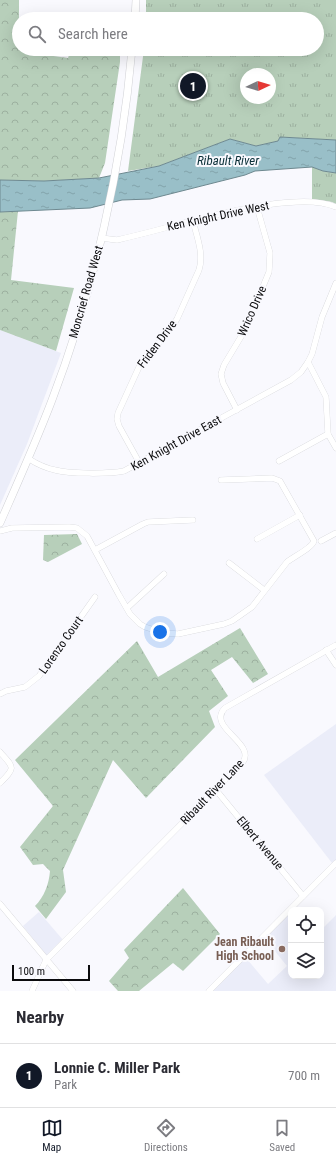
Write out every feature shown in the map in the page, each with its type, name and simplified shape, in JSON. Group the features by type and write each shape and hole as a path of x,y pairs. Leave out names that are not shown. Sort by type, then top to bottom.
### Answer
{"main road":[{"path":"135,12 136,0"},
{"name":"Moncrief Road West","path":"0,523 29,459 53,399 88,291 107,212 126,104 132,56"}],"street":[{"name":"Ken Knight Drive West","path":"101,238 117,240 258,207 301,203 321,203 336,207"},
{"name":"Wrico Drive","path":"237,410 223,383 221,374 224,365 245,330 269,272 270,252 258,207"},
{"name":"Friden Drive","path":"140,464 119,426 117,416 133,379 140,367 177,319 199,270 201,253 193,221"},
{"path":"336,283 322,317 312,354 308,362 326,397 328,434 336,448"},
{"name":"Ken Knight Drive East","path":"29,459 54,470 68,472 116,473 124,471 140,464 291,380 301,372 308,362"},
{"path":"279,461 328,434"},
{"path":"0,531 12,528 69,527 82,531 87,536 127,608 136,620 145,627 164,633 178,634 224,624 232,621 248,610 287,562 311,546 313,539 282,483 277,479 221,480"},
{"path":"257,539 300,516"},
{"path":"95,550 148,522 193,520"},
{"path":"321,541 336,533"},
{"path":"229,563 264,590"},
{"path":"127,608 164,574"},
{"name":"Lorenzo Court","path":"0,694 6,691 25,687 39,676 95,597"},
{"name":"Ribault River Lane","path":"46,960 243,762 246,756 243,748 221,721 220,716 222,711 336,645"},
{"path":"326,650 336,665"},
{"path":"0,752 10,764 11,769 10,773 0,783"},
{"name":"Elbert Avenue","path":"216,790 304,896"},
{"path":"209,991 336,863"},
{"path":"0,904 73,991"},
{"path":"32,991 46,960"}],"shaded area":[{"path":"0,330 61,353 27,444 0,505"},
{"path":"336,724 336,860 332,863 264,775"},
{"path":"39,912 63,940 47,956 23,926"},
{"name":"Jean Ribault High School","path":"288,915 288,979 324,979 324,927 336,915 336,991 213,991 246,958 268,984 287,966 265,939"}],"green space":[{"path":"0,0 19,0 19,12 12,12 12,56 53,56 68,58 69,56 120,56 120,62 105,163 99,178 44,181 0,180"},
{"path":"146,0 336,0 336,140 280,137 278,141 256,146 230,139 159,166 128,171 143,56 324,56 324,12 146,12"},
{"path":"312,167 323,171 336,173 336,204 312,199"},
{"path":"18,211 11,280 74,288 56,351 0,330 0,212"},
{"path":"77,534 82,544 48,562 43,560 44,535"},
{"path":"240,628 268,674 253,683 232,657 211,670 228,696 209,711 215,727 146,798 113,760 63,870 66,892 46,919 35,906 46,890 50,871 43,864 33,865 20,847 53,806 15,760 137,641 158,677"},
{"path":"183,888 220,934 183,971 173,963 139,991 118,991 109,981 129,958 124,950"}],"water":[{"name":"Ribault River","path":"280,137 336,140 336,173 323,171 312,167 255,171 245,175 150,199 122,200 90,208 0,212 0,180 44,181 99,178 159,166 230,139 256,146 278,141"}],"place":[{"name":"Lonnie C. Miller Park","path":"193,86"},
{"name":"Jean Ribault High School","path":"282,949"}]}
